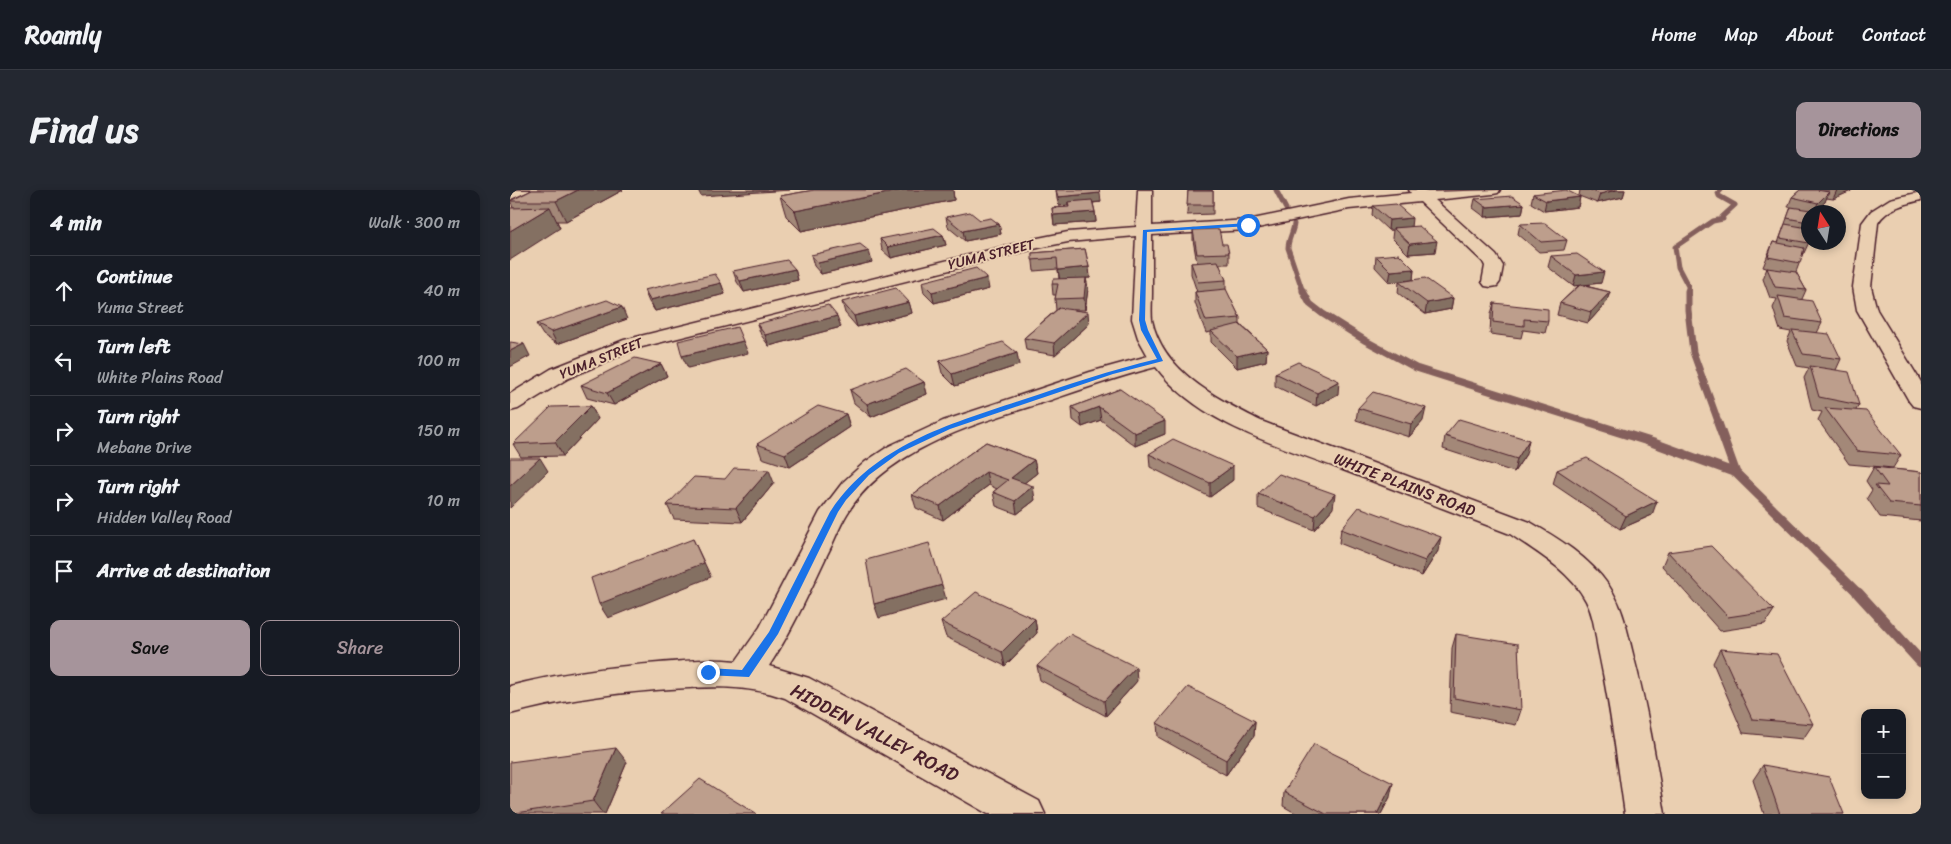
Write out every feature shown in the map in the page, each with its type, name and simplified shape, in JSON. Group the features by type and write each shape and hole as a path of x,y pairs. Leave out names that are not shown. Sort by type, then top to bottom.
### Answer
{"street":[{"path":"510,197 523,190"},
{"name":"WHITE PLAINS ROAD","path":"1145,190 1142,320 1144,330 1160,360 1184,384 1232,416 1275,435 1520,528 1551,546 1577,568 1598,594 1605,607 1624,685 1645,814"},
{"name":"YUMA STREET","path":"510,404 543,383 594,358 662,335 1038,243 1068,237 1248,225 1349,204 1419,193 1493,190"},
{"path":"1898,190 1921,196"},
{"path":"1419,193 1490,259 1494,266 1491,282"},
{"path":"1921,196 1895,202 1876,214 1870,223 1862,287 1867,310 1912,371 1921,400"},
{"path":"745,674 773,634 834,512 843,499 867,473 896,452 947,427 1111,372 1160,360"},
{"name":"HIDDEN VALLEY ROAD","path":"510,700 535,693 617,679 708,672 745,674 777,681 797,688 1025,814"}],"building":[{"path":"532,190 578,190 556,201 510,201"},
{"path":"814,190 903,190 795,211 780,196"},
{"path":"1056,190 1099,190 1100,193 1058,197"},
{"path":"1566,190 1580,197 1546,201 1533,194"},
{"path":"1590,190 1616,190 1600,194"},
{"path":"1800,190 1829,192 1818,203 1792,197"},
{"path":"1188,191 1213,191 1213,205 1187,205"},
{"path":"1512,196 1524,204 1486,207 1475,199"},
{"path":"1092,200 1095,212 1053,215 1052,208 1069,207 1068,202"},
{"path":"1396,204 1412,218 1389,220 1373,206"},
{"path":"550,207 510,231 510,208"},
{"path":"1791,207 1801,209 1801,221 1787,218"},
{"path":"970,212 980,220 991,218 999,224 963,231 946,217"},
{"path":"1545,223 1567,240 1541,242 1520,224"},
{"path":"1785,224 1801,227 1801,242 1780,238"},
{"path":"1419,226 1437,241 1410,244 1393,228"},
{"path":"934,228 943,235 888,247 880,239"},
{"path":"1219,229 1222,244 1227,244 1229,253 1197,254 1193,230"},
{"path":"1773,242 1801,247 1801,250 1803,250 1800,263 1768,257"},
{"path":"860,244 869,251 818,263 811,255"},
{"path":"1085,249 1089,267 1058,270 1057,258 1032,260 1032,253"},
{"path":"1399,254 1414,269 1391,271 1376,256"},
{"path":"1577,254 1604,272 1576,275 1551,256"},
{"path":"787,260 795,269 740,281 733,271"},
{"path":"1218,261 1226,280 1198,282 1191,263"},
{"path":"976,268 987,278 932,292 922,282"},
{"path":"1767,268 1796,272 1806,290 1775,287"},
{"path":"715,274 721,283 650,300 644,290"},
{"path":"1086,278 1084,298 1055,299 1058,284 1052,284 1053,279"},
{"path":"1425,278 1453,298 1427,303 1399,282"},
{"path":"1580,285 1610,292 1591,312 1560,303"},
{"path":"896,288 909,302 854,316 842,302"},
{"path":"1226,289 1240,318 1206,321 1195,292"},
{"path":"1778,296 1812,301 1822,323 1785,318"},
{"path":"607,300 622,307 551,332 536,324"},
{"path":"1494,303 1548,309 1548,321 1524,319 1524,326 1493,322"},
{"path":"828,305 837,316 765,335 757,324"},
{"path":"1059,308 1088,312 1054,343 1024,338"},
{"path":"1239,324 1267,349 1237,356 1211,331"},
{"path":"737,327 743,341 682,356 678,341"},
{"path":"1792,330 1829,334 1841,359 1803,354"},
{"path":"510,342 524,344 510,351"},
{"path":"1003,342 1017,353 952,374 939,361"},
{"path":"635,358 661,364 607,393 581,385"},
{"path":"1298,362 1339,381 1317,393 1275,373"},
{"path":"1810,366 1849,372 1859,405 1819,397"},
{"path":"906,369 924,382 867,404 850,390"},
{"path":"1120,389 1165,421 1135,433 1099,407 1080,414 1072,407"},
{"path":"1373,392 1426,408 1411,424 1358,408"},
{"path":"591,406 555,442 513,444 551,407"},
{"path":"818,406 846,414 785,454 757,444"},
{"path":"1825,408 1866,411 1901,455 1857,451"},
{"path":"1459,419 1529,440 1517,459 1445,436"},
{"path":"1173,439 1233,466 1210,483 1149,454"},
{"path":"986,442 1034,460 1011,478 1033,486 1015,501 993,492 1008,480 986,472 940,506 912,495"},
{"path":"510,458 540,458 510,486"},
{"path":"1587,458 1657,501 1626,516 1557,470"},
{"path":"1874,467 1921,472 1921,506 1889,503 1875,485 1888,486"},
{"path":"734,468 769,470 736,508 667,505 694,477 725,479"},
{"path":"1279,474 1335,494 1315,516 1258,494"},
{"path":"1359,507 1441,537 1425,561 1341,529"},
{"path":"693,539 704,563 599,604 591,578"},
{"path":"929,543 942,585 874,604 866,560"},
{"path":"1711,546 1774,610 1728,617 1668,552"},
{"path":"976,592 1035,619 1002,652 941,622"},
{"path":"1070,634 1136,667 1104,701 1037,666"},
{"path":"1456,634 1518,644 1521,710 1454,698"},
{"path":"1720,649 1777,654 1813,724 1752,719"},
{"path":"1188,687 1255,721 1226,760 1157,723"},
{"path":"1314,744 1393,783 1377,814 1326,814 1284,792"},
{"path":"616,748 593,801 510,814 510,762"},
{"path":"1763,765 1829,777 1844,814 1780,814"},
{"path":"700,779 756,814 661,814"}],"waterway":[{"path":"1276,190 1286,209"},
{"path":"1719,424 1693,352 1688,310 1688,286 1678,267 1675,247 1713,221 1723,219 1722,217 1735,205 1719,196 1718,193 1721,190"},
{"path":"1294,224 1288,248 1303,292"},
{"path":"1303,291 1310,304 1323,314 1366,341 1416,368 1594,424"},
{"path":"1590,423 1654,443 1736,473"},
{"path":"1718,423 1736,473"},
{"path":"1736,473 1858,593"},
{"path":"1858,593 1921,662"}],"route":[{"path":"708,672 745,674 773,634 834,512 843,499 867,473 896,452 929,434 947,427 1111,372 1160,360 1154,352 1144,330 1142,320 1144,231 1248,225"}]}
